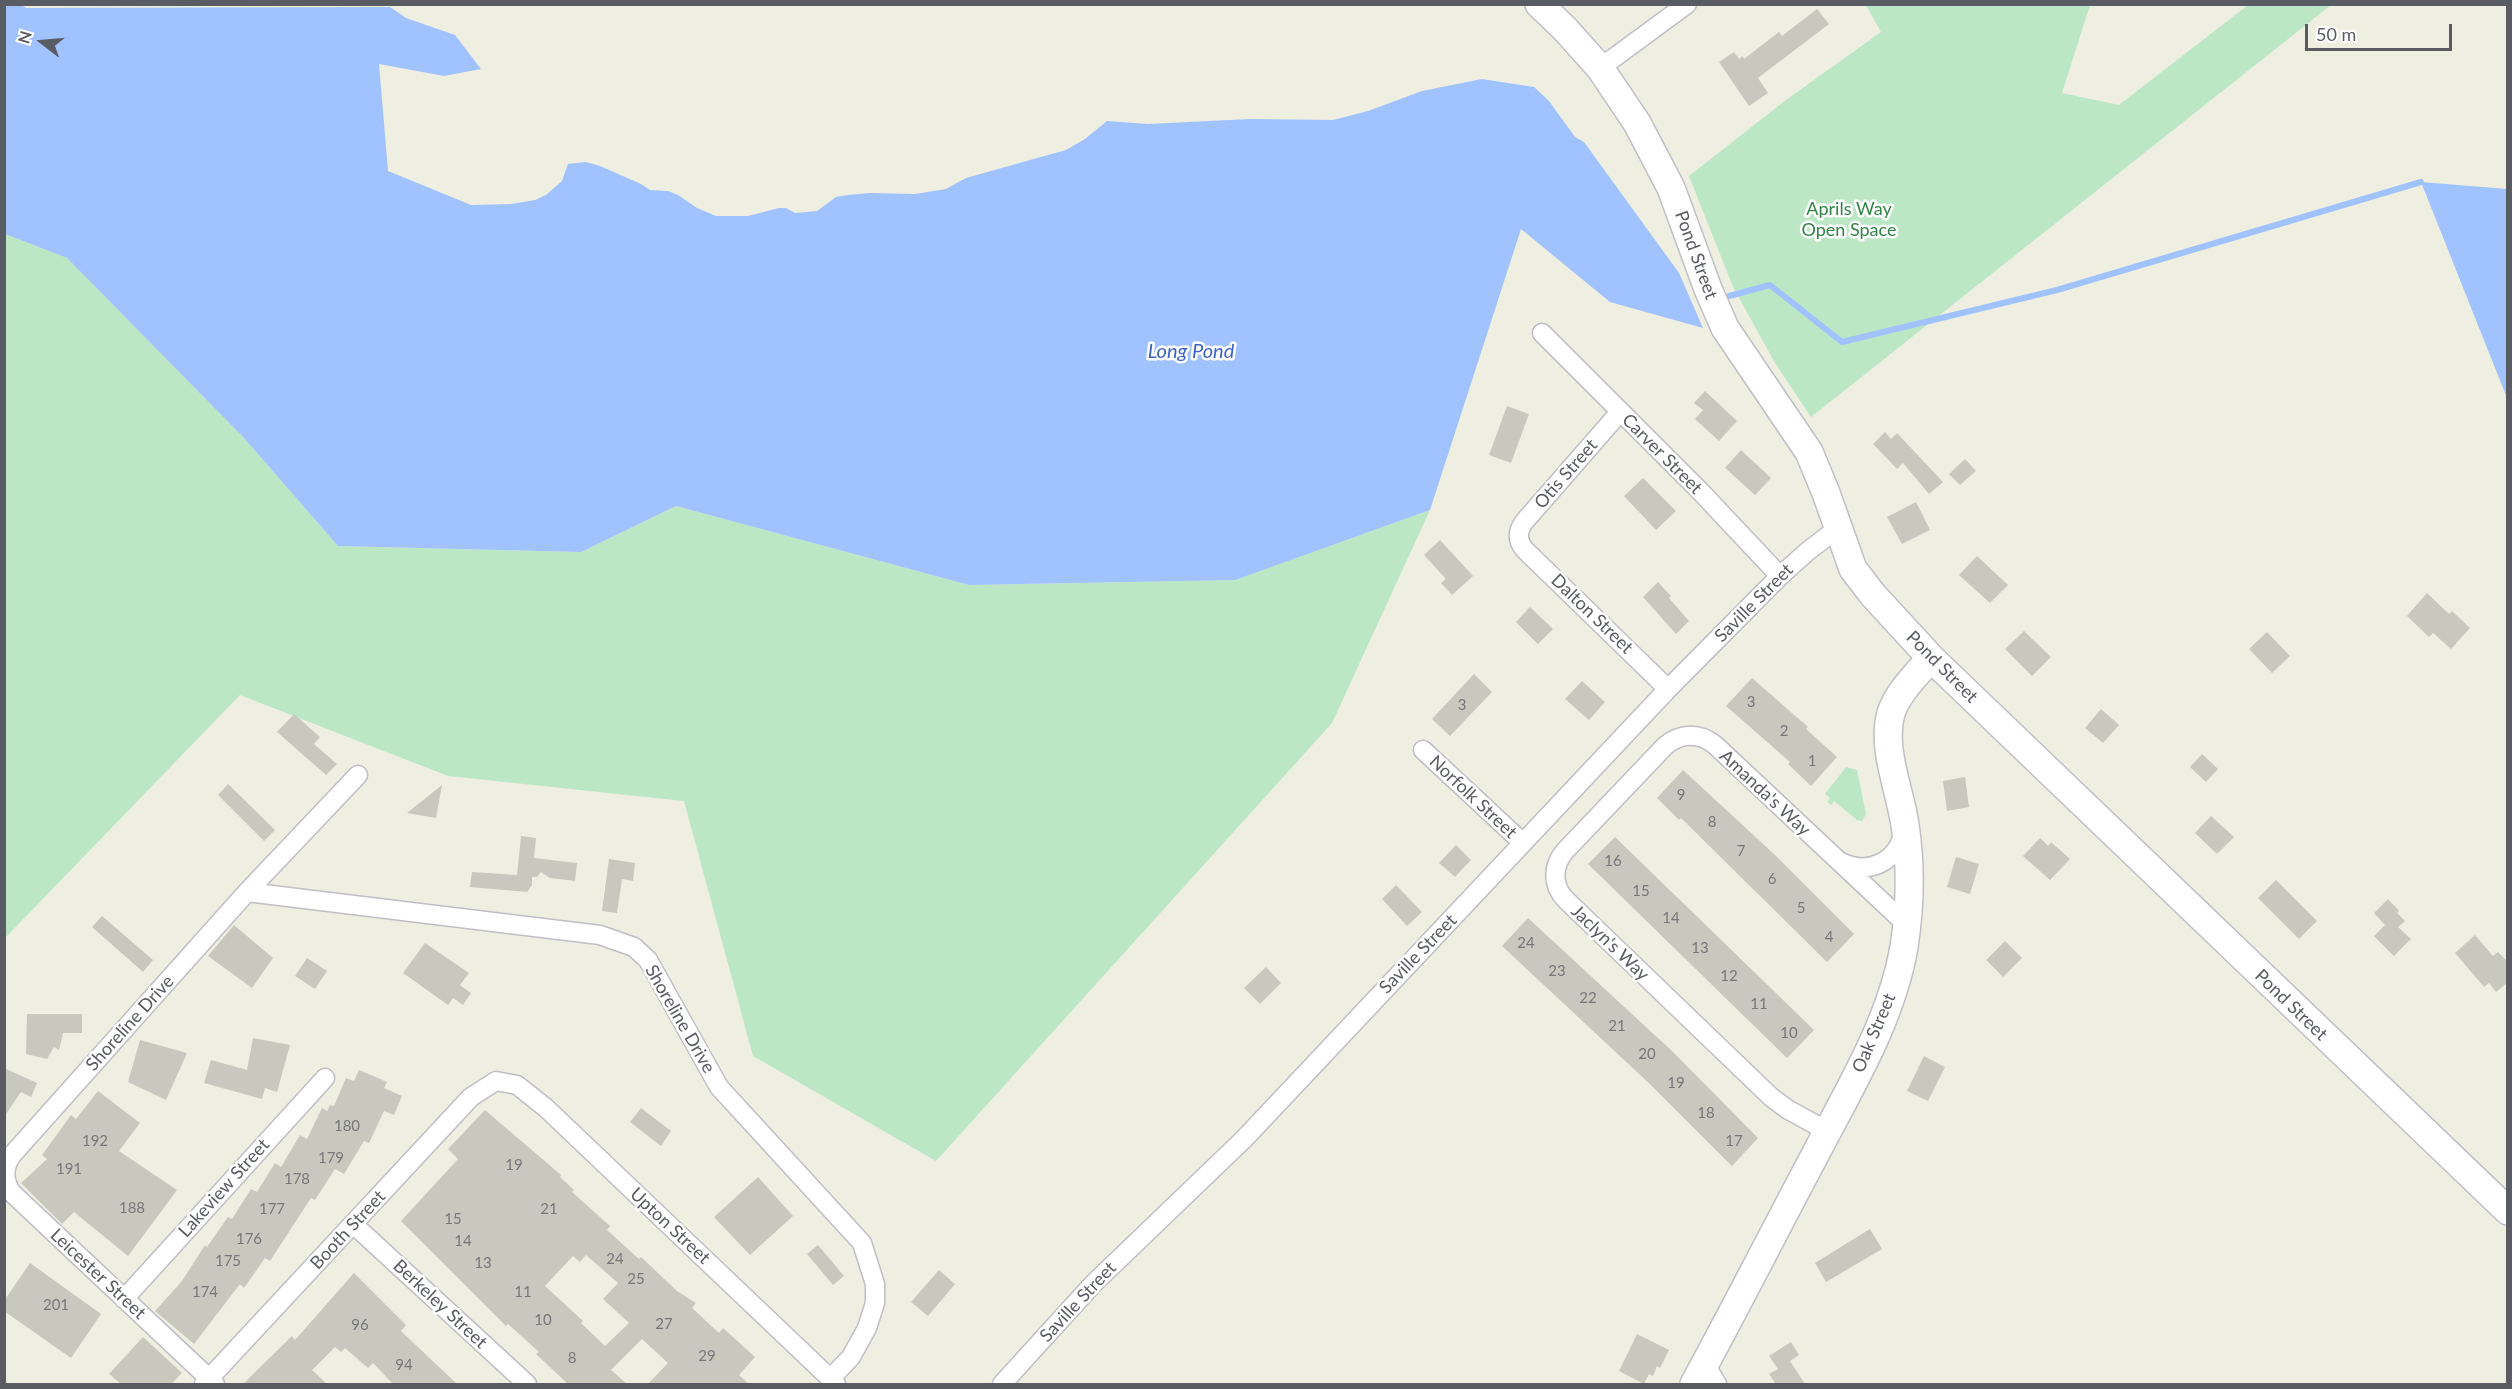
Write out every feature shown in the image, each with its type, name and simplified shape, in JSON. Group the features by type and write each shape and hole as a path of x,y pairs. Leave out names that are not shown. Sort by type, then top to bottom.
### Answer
{"street":[{"name":"Pond Street","path":"1539,4 1565,28 1600,68 1655,156 1671,188 1707,289 1725,327 1809,452 1856,574 1873,596 1931,658 2508,1211"},
{"path":"1600,68 1687,4"},
{"name":"Carver Street","path":"1542,333 1700,491 1780,576"},
{"name":"Otis Street","path":"1518,538 1518,531 1524,522 1620,412"},
{"name":"Saville Street","path":"1002,1384 1093,1284 1244,1139 1668,689 1780,576 1838,528"},
{"name":"Dalton Street","path":"1518,538 1525,550 1668,689"},
{"name":"Oak Street","path":"1705,1378 1827,1131 1866,1058 1884,1016 1903,950 1907,925 1908,882 1905,826 1891,757 1890,720 1900,695 1931,658"},
{"name":"Amanda's Way","path":"1690,735 1711,742 1907,925"},
{"name":"Jaclyn's Way","path":"1690,735 1676,738 1665,746 1562,854 1555,871 1558,889 1574,909 1764,1091 1787,1109 1827,1131"},
{"name":"Norfolk Street","path":"1423,750 1524,843"},
{"name":"Shoreline Drive","path":"12,1155 247,892 358,775"},
{"name":"Amanda's Way","path":"1836,859 1863,868 1880,865 1888,860 1898,848 1905,826"},
{"name":"Shoreline Drive","path":"247,892 600,935 634,947 648,960 719,1088 862,1243 875,1284 875,1303 867,1328 851,1357 833,1382"},
{"name":"Lakeview Street","path":"124,1299 325,1078"},
{"name":"Upton Street","path":"496,1081 517,1085 546,1108 833,1382"},
{"name":"Booth Street","path":"209,1383 471,1096 496,1081"},
{"name":"Leicester Street","path":"12,1155 5,1168 7,1186 12,1193 209,1383"},
{"name":"Berkeley Street","path":"353,1224 527,1384"}],"green space":[{"name":"Aprils Way Open Space","path":"1866,5 2090,5 2062,93 2119,105 2248,5 2331,5 1811,417 1775,363 1733,287 1689,176 1786,100 1881,32"},
{"path":"5,234 67,258 243,437 338,546 581,552 676,506 969,585 1234,580 1430,510 1332,723 936,1161 753,1056 684,801 448,776 240,695 5,938"},
{"path":"1846,767 1857,770 1866,814 1862,821 1857,820 1834,801 1831,805 1827,802 1830,798 1825,794"}],"water":[{"name":"Long Pond","path":"4,5 21,5 26,8 390,7 406,18 455,35 481,69 444,76 379,64 388,171 471,205 511,204 535,200 546,195 562,181 568,164 586,162 600,166 650,190 668,191 678,195 697,208 716,216 748,216 779,208 786,208 795,213 817,211 836,197 870,193 915,194 946,189 966,178 1066,150 1085,139 1107,121 1148,124 1250,119 1333,120 1368,111 1422,91 1482,79 1534,87 1549,101 1575,137 1584,142 1679,273 1703,328 1610,302 1521,229 1430,510 1235,580 969,585 676,506 581,552 338,546 243,437 67,258 5,234"},
{"path":"2421,182 2507,189 2507,398"}],"building":[{"path":"1817,9 1829,24 1758,78 1768,93 1749,106 1719,62 1734,52 1739,59 1743,56 1744,59 1779,32 1782,36"},
{"path":"1705,391 1737,421 1719,441 1695,419 1703,410 1694,403"},
{"path":"1507,406 1529,414 1511,463 1489,455"},
{"path":"1885,432 1891,439 1897,433 1943,482 1929,494 1903,463 1897,469 1873,444"},
{"path":"1741,450 1771,478 1755,495 1725,468"},
{"path":"1965,459 1976,471 1960,485 1949,474"},
{"path":"1643,478 1676,511 1656,530 1624,496"},
{"path":"1916,502 1930,530 1902,544 1887,517"},
{"path":"1440,540 1473,576 1452,595 1441,583 1446,579 1424,555"},
{"path":"1977,556 2008,585 1990,603 1959,575"},
{"path":"1658,582 1689,621 1676,634 1643,597"},
{"path":"2427,593 2449,614 2452,611 2470,628 2451,649 2433,633 2429,637 2407,616"},
{"path":"1530,607 1553,629 1538,644 1516,622"},
{"path":"2024,631 2051,657 2032,676 2005,649"},
{"path":"2267,632 2290,656 2272,673 2249,649"},
{"path":"1474,674 1492,692 1450,736 1432,719"},
{"path":"1752,678 1808,727 1806,729 1837,757 1811,786 1788,764 1790,762 1726,706"},
{"path":"1582,681 1605,702 1589,720 1565,699"},
{"path":"2101,709 2119,725 2103,743 2085,728"},
{"path":"294,714 320,737 314,744 337,764 326,775 277,732"},
{"path":"2202,754 2218,769 2206,782 2190,767"},
{"path":"1683,770 1774,854 1854,934 1827,962 1681,818 1679,820 1657,798"},
{"path":"1965,777 1969,807 1947,811 1943,781"},
{"path":"228,784 275,830 264,841 218,795"},
{"path":"442,785 436,818 407,813"},
{"path":"2211,816 2234,837 2217,854 2195,833"},
{"path":"521,836 536,838 534,858 577,863 575,881 550,878 541,872 537,877 532,877 532,885 527,892 470,887 472,872 517,875"},
{"path":"1615,837 1814,1030 1787,1058 1588,864"},
{"path":"2040,838 2048,846 2051,842 2070,859 2050,880 2023,856"},
{"path":"1456,845 1471,860 1455,877 1439,863"},
{"path":"1956,857 1979,864 1970,894 1947,887"},
{"path":"609,859 635,863 633,881 622,879 617,913 602,911"},
{"path":"2276,880 2317,921 2299,939 2258,898"},
{"path":"1396,885 1422,912 1407,926 1382,899"},
{"path":"2388,899 2405,921 2398,927 2411,939 2394,956 2374,936 2385,925 2374,913"},
{"path":"102,916 153,960 143,972 92,927"},
{"path":"1528,918 1672,1051 1758,1138 1732,1166 1652,1086 1502,946"},
{"path":"234,925 273,958 252,988 208,956"},
{"path":"2475,935 2493,956 2498,952 2508,962 2508,982 2496,992 2489,983 2484,987 2455,953"},
{"path":"2005,941 2022,958 2003,977 1986,960"},
{"path":"425,943 469,973 460,985 471,993 463,1005 453,998 448,1005 403,973"},
{"path":"307,958 327,971 315,989 295,976"},
{"path":"1266,967 1281,983 1260,1004 1244,988"},
{"path":"27,1014 82,1014 82,1033 63,1033 59,1050 54,1047 47,1059 26,1054"},
{"path":"253,1038 290,1045 277,1092 265,1088 262,1099 204,1083 211,1060 247,1070"},
{"path":"140,1040 187,1053 166,1100 128,1082"},
{"path":"1924,1056 1945,1067 1928,1101 1907,1091"},
{"path":"4,1068 37,1083 31,1097 21,1092 4,1117"},
{"path":"359,1070 387,1082 384,1088 402,1096 394,1115 384,1111 369,1143 364,1141 344,1174 335,1169 315,1200 311,1198 270,1261 265,1258 244,1288 240,1284 194,1344 155,1311 182,1281 205,1245 207,1247 228,1217 232,1219 251,1189 257,1192 275,1163 281,1167 300,1135 307,1139 322,1108 327,1111 330,1105 334,1106 346,1078 354,1081"},
{"path":"98,1091 140,1123 119,1151 177,1190 128,1256 74,1212 62,1224 21,1183 47,1159 42,1155 71,1115 76,1119"},
{"path":"641,1108 671,1131 661,1146 630,1122"},
{"path":"485,1110 561,1175 560,1177 574,1190 572,1192 610,1226 607,1230 639,1259 641,1257 677,1291 696,1303 692,1308 719,1333 723,1328 755,1357 739,1375 749,1384 648,1384 668,1363 642,1339 611,1370 627,1384 568,1384 536,1354 539,1352 508,1324 506,1326 401,1221 458,1159 448,1149","holes":["586,1255 618,1283 603,1299 629,1323 605,1346 581,1323 583,1321 545,1286 573,1256 580,1262"]},
{"path":"758,1177 793,1216 750,1255 714,1217"},
{"path":"1870,1229 1882,1249 1826,1282 1815,1263"},
{"path":"818,1245 844,1276 833,1285 807,1254"},
{"path":"30,1263 101,1314 71,1358 4,1311 4,1301"},
{"path":"939,1270 955,1284 928,1316 911,1302"},
{"path":"354,1273 406,1325 401,1331 457,1384 393,1384 373,1363 368,1368 345,1348 341,1352 335,1347 312,1370 327,1384 243,1384 292,1336 295,1340"},
{"path":"1637,1334 1669,1350 1660,1368 1657,1366 1653,1376 1649,1374 1644,1384 1619,1371"},
{"path":"143,1337 182,1373 171,1384 121,1384 109,1374"},
{"path":"1791,1342 1799,1355 1790,1361 1805,1384 1776,1384 1769,1374 1778,1369 1769,1356"}],"waterway":[{"path":"1729,296 1770,285 1842,342 2057,290 2421,182"}]}
